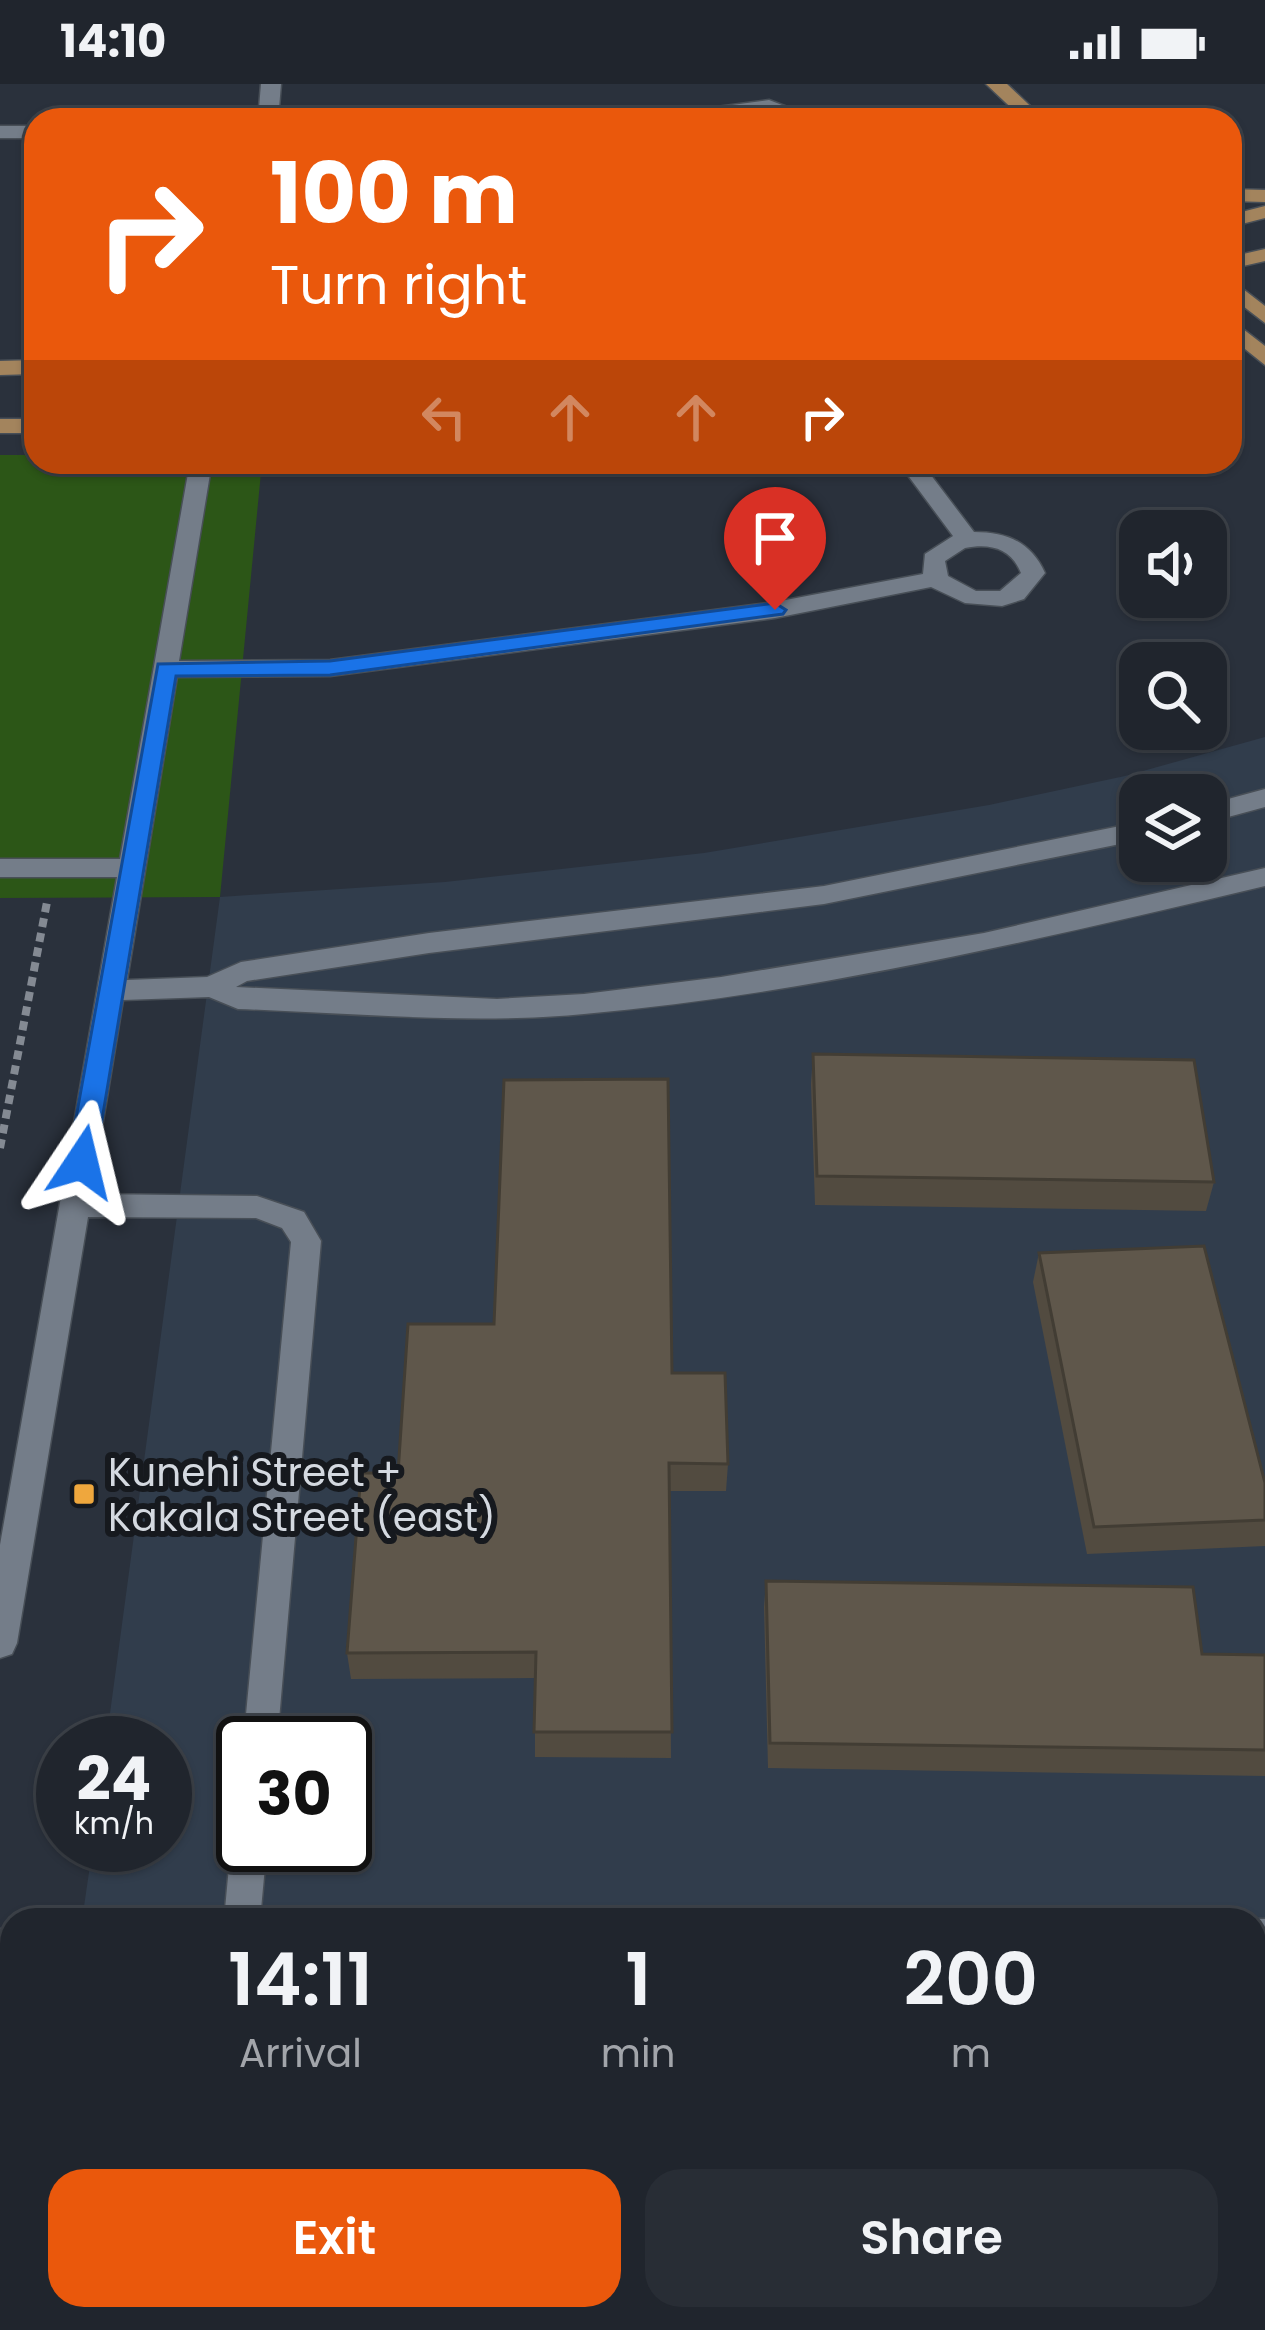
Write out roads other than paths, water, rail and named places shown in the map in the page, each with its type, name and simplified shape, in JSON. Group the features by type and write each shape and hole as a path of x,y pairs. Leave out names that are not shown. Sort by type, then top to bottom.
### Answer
{"main road":[{"path":"996,84 1022,108"},
{"path":"1242,296 1265,316"},
{"path":"1242,337 1265,358"}],"street":[{"path":"2,1624 199,474"},
{"path":"918,474 968,540"},
{"path":"968,540 999,542 1024,554 1031,563 1030,582 1010,596 977,599 946,589 936,579 933,559 940,550 968,540"},
{"path":"166,669 330,668 775,610 936,579"},
{"path":"1227,808 1265,798"},
{"path":"111,991 212,987 241,972 429,943 593,927 824,895 1119,835"},
{"path":"0,868 132,868"},
{"path":"212,987 238,999 496,1009 584,1004 743,984 983,943 1265,877"},
{"path":"75,1205 256,1207 292,1220 306,1241 262,1716"},
{"path":"243,1908 246,1872"}],"place":[{"name":"Kunehi Street + Kakala Street (east)","path":"84,1494"}]}
